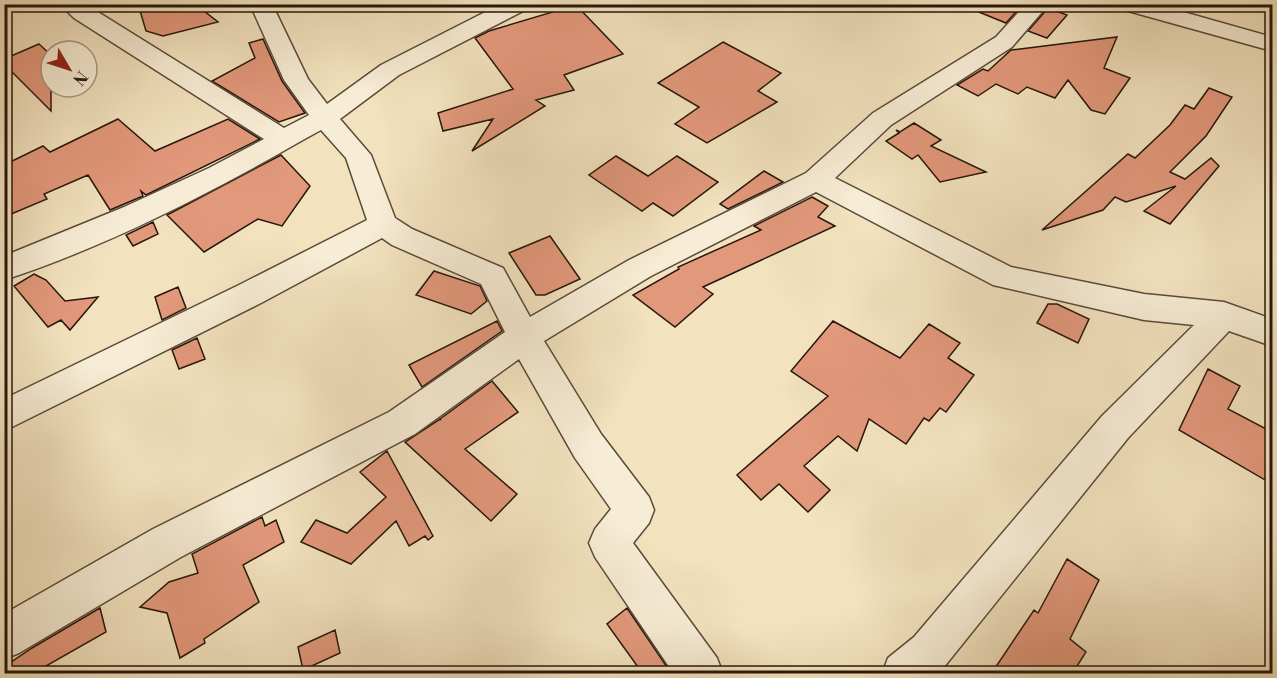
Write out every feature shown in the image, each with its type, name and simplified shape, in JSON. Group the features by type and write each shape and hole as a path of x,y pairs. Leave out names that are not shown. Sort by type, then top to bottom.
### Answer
{"street":[{"path":"71,4 112,33 283,139"},
{"path":"261,4 296,80 324,118 358,155 383,224 402,237 492,276 524,338 588,446 635,510 609,543 701,674"},
{"path":"4,268 55,251 253,158 283,139 324,118 390,70 519,4"},
{"path":"4,638 167,543 402,423 524,338 640,268 816,180 882,119 1004,42 1038,4"},
{"path":"1129,4 1272,44"},
{"path":"816,180 1004,277 1144,307 1224,315 1272,333"},
{"path":"4,416 250,294 383,224"},
{"path":"904,674 929,652 1115,427 1224,315"}],"building":[{"path":"138,4 195,4 218,22 163,36 146,31"},
{"path":"964,4 1023,4 1006,23 964,6"},
{"path":"576,5 623,54 564,75 574,90 536,100 545,106 472,151 493,119 443,131 438,113 513,89 475,38 489,31"},
{"path":"1048,8 1067,15 1047,38 1028,31"},
{"path":"1117,37 1104,68 1130,78 1105,114 1091,110 1068,80 1055,98 1027,87 1018,94 996,84 978,96 957,85 983,69 988,71 1011,50"},
{"path":"263,39 282,81 305,113 279,122 212,81 255,58 249,43"},
{"path":"723,42 781,73 758,91 777,102 707,143 675,124 699,107 658,83"},
{"path":"39,44 39,99 4,64 4,59"},
{"path":"1209,88 1232,97 1206,136 1170,172 1185,179 1211,158 1219,166 1170,224 1144,211 1176,186 1126,202 1115,197 1103,210 1042,230 1128,154 1135,158 1170,125 1185,105 1194,109"},
{"path":"39,99 51,99 51,111"},
{"path":"118,119 155,151 228,119 260,139 146,195 141,191 143,196 110,210 88,175 44,194 47,199 4,217 4,165 43,146 50,152"},
{"path":"914,123 941,140 931,146 986,172 940,182 918,155 912,159 886,141 899,133 896,130 900,132"},
{"path":"281,155 310,186 282,226 258,219 204,252 167,215"},
{"path":"616,156 648,176 677,156 718,182 673,216 653,203 642,211 589,175"},
{"path":"764,171 783,182 728,209 720,204"},
{"path":"812,197 828,206 818,217 835,226 703,287 713,294 675,327 633,295 679,269 678,267 761,230 754,226"},
{"path":"153,222 158,234 133,246 126,235"},
{"path":"550,236 580,279 545,295 536,295 509,253"},
{"path":"434,271 480,286 487,301 471,314 416,295"},
{"path":"34,274 46,280 65,301 98,297 70,330 61,320 48,327 14,286"},
{"path":"178,287 186,308 162,320 155,297"},
{"path":"1048,304 1057,304 1089,319 1078,343 1037,323"},
{"path":"497,321 502,331 422,387 409,365"},
{"path":"833,321 900,358 929,324 960,343 948,358 974,375 946,412 940,408 929,421 924,418 906,444 869,419 857,451 838,436 804,466 830,490 808,512 779,484 761,500 737,475 828,396 791,371"},
{"path":"197,338 205,359 179,369 172,350"},
{"path":"1208,369 1240,386 1228,409 1272,432 1272,484 1179,430"},
{"path":"492,381 518,412 465,449 517,494 491,521 405,442"},
{"path":"387,451 433,536 428,540 425,536 409,546 396,521 351,564 301,542 316,520 347,533 386,497 360,472"},
{"path":"262,517 265,526 276,520 284,542 243,565 259,602 204,639 205,643 180,658 167,613 140,607 169,582 198,573 192,554"},
{"path":"1067,559 1099,580 1070,639 1086,652 1072,674 991,674 1034,610 1038,613"},
{"path":"100,608 106,632 32,674 4,674 4,667"},
{"path":"627,608 669,670 665,674 643,674 607,624"},
{"path":"335,630 340,653 303,670 298,647"}]}
